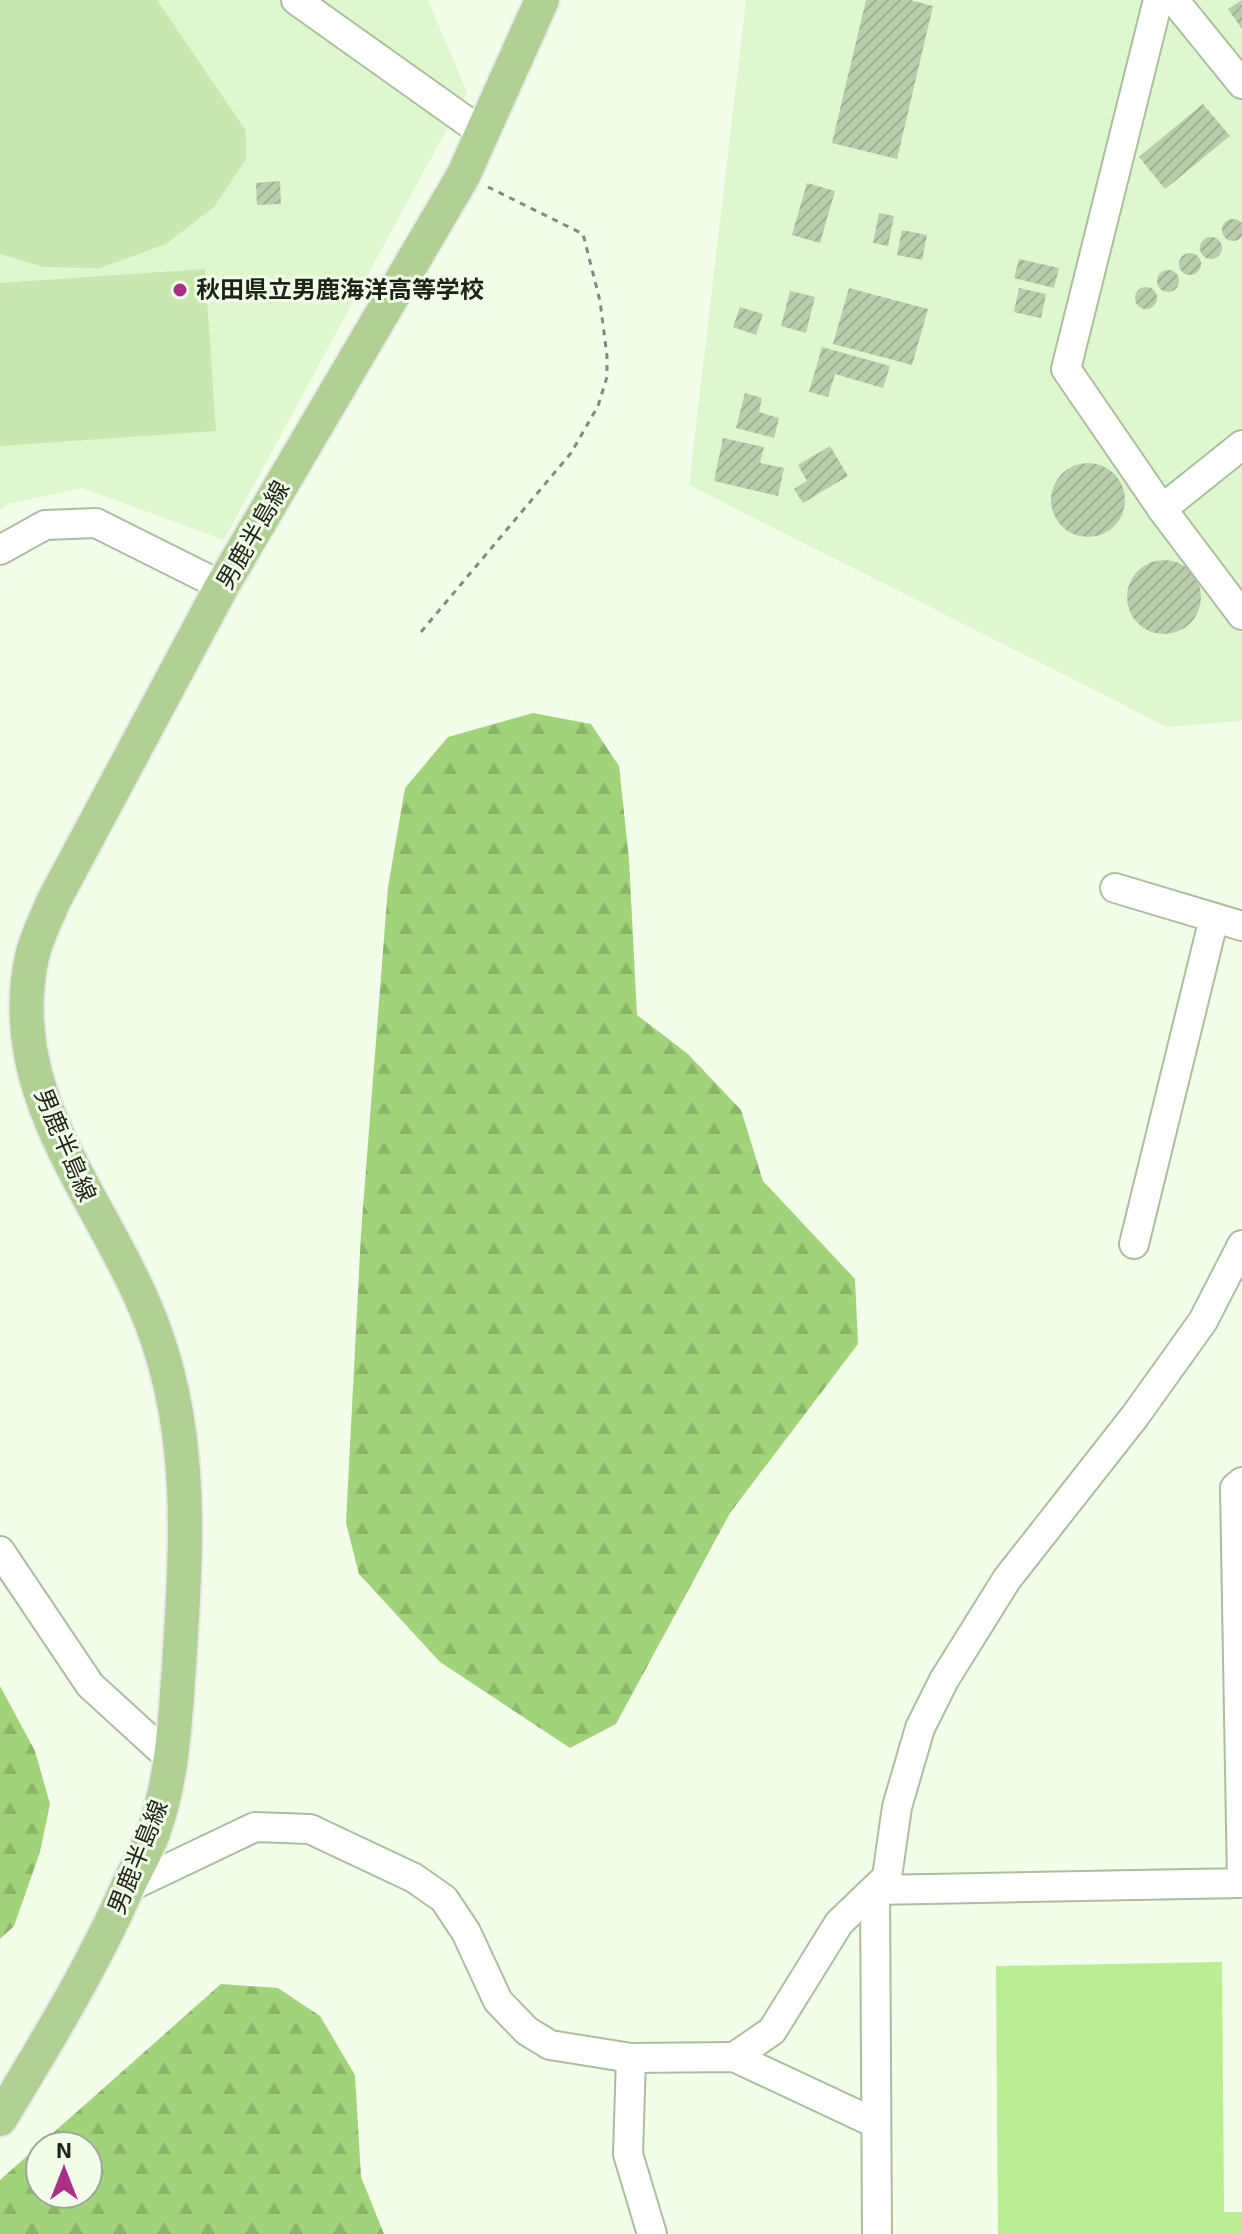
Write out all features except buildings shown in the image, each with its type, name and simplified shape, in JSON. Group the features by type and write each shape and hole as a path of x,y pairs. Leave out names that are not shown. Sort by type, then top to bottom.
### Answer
{"main road":[{"name":"男鹿半島線","path":"0,2119 65,2013 155,1827 172,1760 187,1547 182,1429 157,1337 127,1271 58,1142 30,1057 27,1006 32,956 53,902 222,586 463,176 542,0"}],"street":[{"path":"296,0 483,133"},
{"path":"1158,0 1066,369 1162,509 1242,615"},
{"path":"1187,7 1242,84"},
{"path":"1162,509 1242,445"},
{"path":"0,550 45,525 96,523 150,547 222,586"},
{"path":"1115,888 1242,926"},
{"path":"1134,1244 1214,918"},
{"path":"734,2057 772,2031 839,1923 887,1877 897,1807 920,1728 944,1680 1007,1579 1135,1416 1203,1321 1242,1245"},
{"path":"875,1890 1242,1883 1235,1488 1242,1482"},
{"path":"0,1551 90,1685 172,1760"},
{"path":"127,1888 255,1827 310,1829 414,1878 444,1899 466,1932 498,2001 527,2031 550,2045 631,2058 734,2057 875,2123"},
{"path":"875,1890 877,2234"},
{"path":"631,2058 628,2154 652,2234"}],"path":[{"path":"421,632 571,453 598,406 607,377 600,301 583,234 463,176"}],"shaded area":[{"name":"秋田県立男鹿海洋高等学校","path":"0,0 428,0 467,92 224,540 82,488 8,504 0,510"},
{"path":"0,0 157,0 246,131 246,159 214,207 166,244 100,268 44,267 0,254"},
{"path":"746,0 1242,0 1242,721 1167,727 689,485"},
{"path":"205,269 216,431 0,446 0,283"},
{"path":"1222,1962 1224,2212 1242,2212 1242,2234 998,2234 996,1966"}],"green space":[{"path":"533,713 591,724 619,766 629,859 637,1015 688,1054 741,1110 763,1181 855,1279 858,1344 730,1513 616,1724 570,1748 440,1662 359,1574 346,1523 361,1233 388,887 405,788 448,737"},
{"path":"0,1686 35,1751 50,1804 40,1852 14,1926 0,1939"},
{"path":"221,1984 278,1988 320,2016 355,2075 361,2177 384,2234 0,2234 0,2180 24,2159 24,2210 104,2210 104,2130 56,2130"}],"place":[{"name":"秋田県立男鹿海洋高等学校","path":"180,290"}]}
